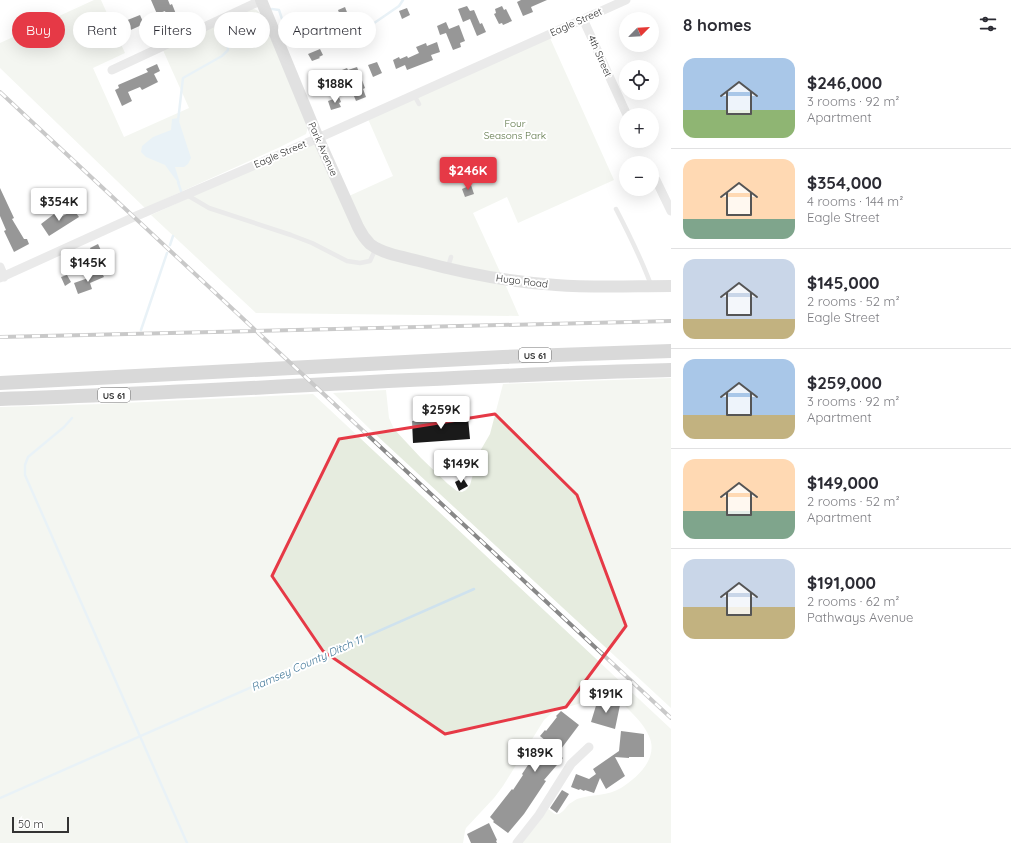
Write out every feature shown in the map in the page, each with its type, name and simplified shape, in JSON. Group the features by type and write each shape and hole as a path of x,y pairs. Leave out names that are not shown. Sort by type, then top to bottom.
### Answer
{"main road":[{"name":"US 61","path":"0,383 496,357 671,352"},
{"name":"US 61","path":"0,399 126,395 528,375 671,370"}],"street":[{"path":"112,70 261,0"},
{"name":"Park Avenue","path":"261,0 318,138 358,227 362,235 370,244 377,248"},
{"name":"Eagle Street","path":"2,277 134,217 318,138 626,0"},
{"name":"4th Street","path":"584,19 624,108"},
{"path":"659,186 671,211"},
{"name":"Hugo Road","path":"377,248 388,253 448,269 513,280 554,285 595,287 671,286"},
{"path":"0,267 2,277"},
{"path":"517,843 537,818 573,761 589,747"}],"lane":[{"path":"414,95 419,104"},
{"path":"186,195 209,208 291,235 312,243 347,260 360,263 370,261 377,248"},
{"path":"616,209 635,247 651,286"},
{"path":"448,269 451,257"}],"highlighted area":[{"path":"495,414 577,495 626,626 566,707 445,734 323,651 272,576 339,439"}],"green space":[{"path":"94,0 101,0 106,12 73,12 73,48 123,48 125,53 93,68 124,137 189,108 162,48 206,48 206,29 214,25 214,48 270,48 270,37 306,119 308,126 306,134 145,208 0,68 0,43 12,38 12,48 65,48 65,13"},
{"path":"251,9 257,10 258,12 244,12"},
{"name":"Four Seasons Park","path":"550,38 614,180 518,223 507,197 473,213 501,274 400,253 382,245 372,238 363,226 349,196 393,176 368,119"},
{"path":"308,144 313,144 317,147 362,241 505,284 519,316 256,313 151,215"},
{"path":"671,378 671,708 373,432 333,393 386,390 389,418 394,429 448,484 457,491 462,492 470,485 479,453 490,434 503,384"},
{"path":"313,394 671,729 671,843 522,843 548,809 555,814 559,814 569,804 577,799 616,791 640,773 649,759 651,744 649,736 643,726 617,699 611,695 603,695 596,696 578,704 560,709 553,712 544,720 503,786 466,828 463,843 0,843 0,407 102,404"}],"water":[{"path":"178,118 191,158 188,164 184,167 175,167 180,183 179,184 165,165 146,157 141,152 142,146 153,137 171,130 172,119"}],"building":[{"path":"151,0 168,0 170,5 172,4 175,12 165,11 156,12"},
{"path":"521,0 547,0 531,7 533,12 523,16 517,2"},
{"path":"467,6 470,11 474,10 480,24 482,23 486,32 477,36 470,19 463,22 458,9"},
{"path":"502,6 504,10 506,9 512,21 503,25 502,23 499,24 494,14 496,13 495,9"},
{"path":"345,7 347,12 339,12 338,10"},
{"path":"407,8 410,15 402,19 399,11"},
{"path":"139,15 139,26 131,30 131,19"},
{"path":"446,22 449,29 459,25 465,41 460,43 461,47 453,50 446,33 440,35 437,26"},
{"path":"437,42 440,52 431,55 433,60 407,70 405,65 396,69 393,60 399,57 400,59 407,56 408,58 419,53 416,47 426,43 427,46"},
{"path":"320,49 323,55 312,61 308,54"},
{"path":"377,62 382,73 373,77 368,65"},
{"path":"157,64 160,71 154,74 158,82 142,90 140,87 128,92 132,101 122,106 115,90 119,88 118,85 148,72 146,69"},
{"path":"357,67 365,88 363,89 366,97 356,101 349,84 332,91 328,81 339,77 337,72 347,68 348,70"},
{"path":"339,97 341,107 331,110 328,101"},
{"path":"471,185 474,194 465,197 462,189"},
{"path":"0,188 14,218 12,219 24,239 27,239 29,244 14,252 4,231 6,230 0,216"},
{"path":"74,210 79,217 49,236 41,224 58,211 61,217"},
{"path":"98,244 105,259 96,263 90,248"},
{"path":"100,271 104,277 90,283 92,289 78,294 74,283 91,277 90,275"},
{"path":"67,275 71,282 65,286 61,277"},
{"path":"468,418 470,439 413,443 412,421"},
{"path":"463,478 468,486 459,491 455,482"},
{"path":"598,699 620,705 615,729 591,722"},
{"path":"561,711 579,725 558,753 563,758 544,780 546,781 524,814 508,833 493,822 494,821 490,817 512,789 513,790 530,762 529,760 546,741 540,736 545,730 546,731"},
{"path":"621,731 644,734 644,757 615,757 625,776 606,789 600,778 594,793 571,787 576,774 589,779 596,774 593,769 619,751"},
{"path":"562,790 569,794 557,813 550,808"},
{"path":"489,823 497,843 471,843 467,834"}],"waterway":[{"path":"272,9 279,10 288,37 326,44 364,30 399,6 403,0"},
{"path":"178,121 183,78 222,56 228,50 228,48"},
{"path":"178,182 181,191"},
{"path":"170,245 173,236"},
{"path":"141,330 167,253"},
{"name":"Ramsey County Ditch 11","path":"72,418 64,427 28,457 25,465 25,475 187,843"},
{"name":"Ramsey County Ditch 11","path":"0,798 474,589"}],"railway":[{"path":"0,92 671,718"},
{"path":"0,337 671,321"}]}
